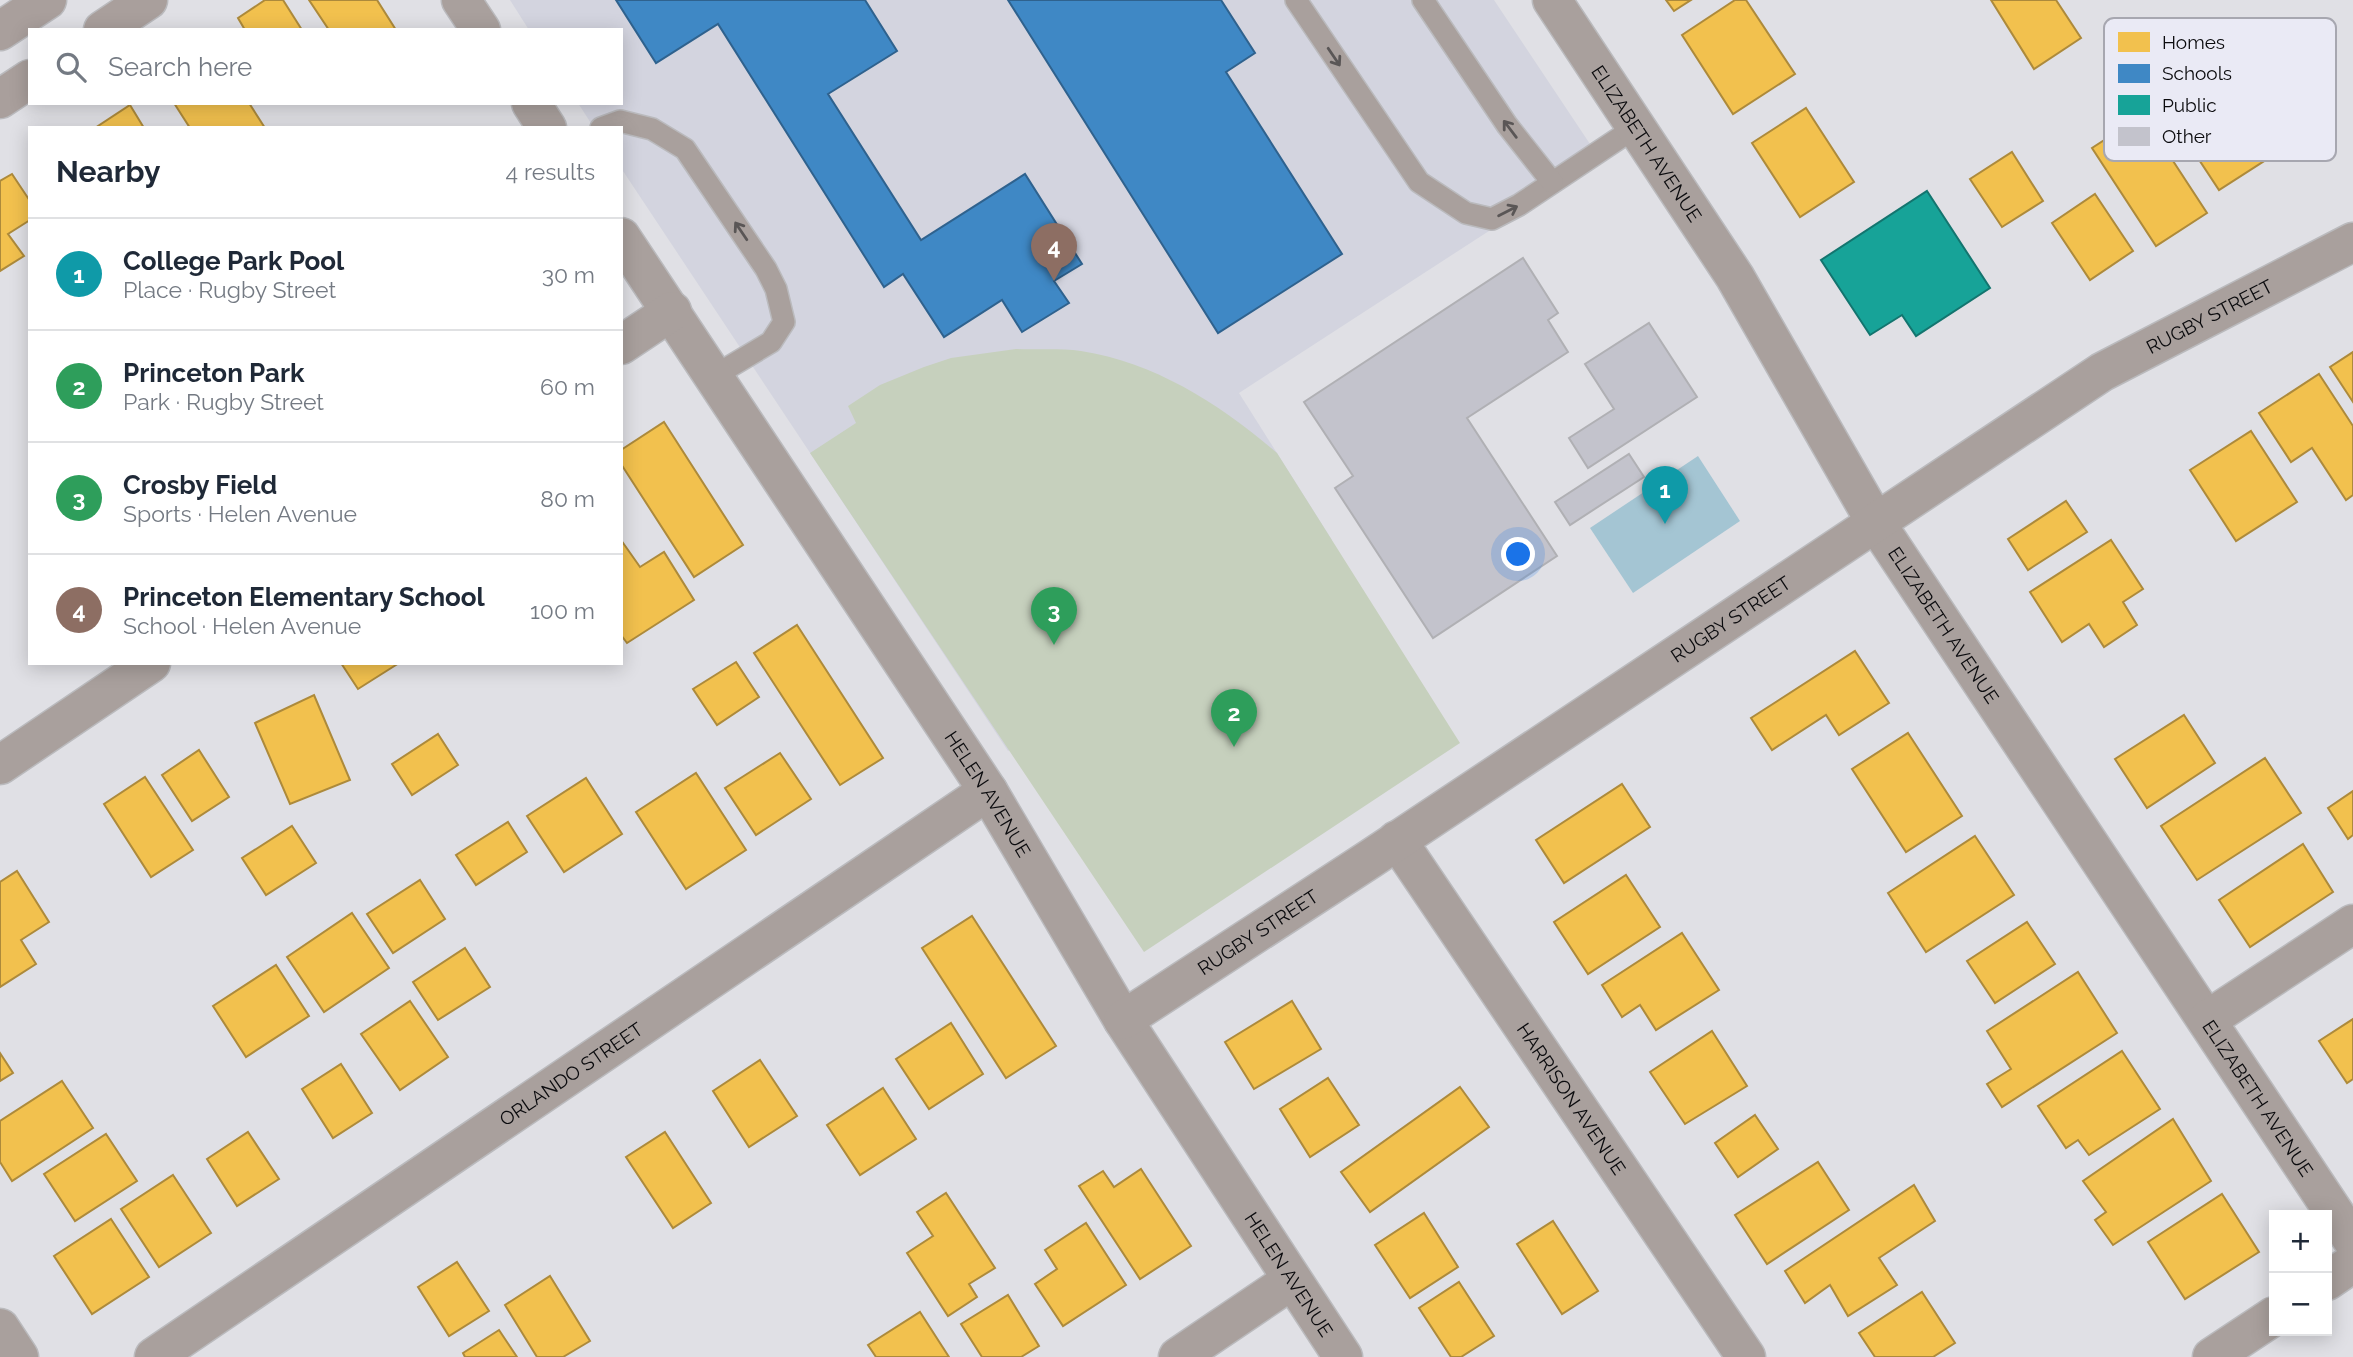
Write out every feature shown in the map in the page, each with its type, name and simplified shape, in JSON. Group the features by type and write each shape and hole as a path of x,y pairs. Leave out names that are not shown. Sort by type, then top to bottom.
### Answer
{"main road":[{"path":"0,31 47,0"},
{"path":"106,28 146,0"},
{"path":"0,99 28,80"}],"street":[{"path":"461,0 480,28"},
{"name":"ELIZABETH AVENUE","path":"1552,0 1735,276 1876,523 2353,1241"},
{"path":"532,105 546,126"},
{"name":"HELEN AVENUE","path":"623,240 988,791 1123,1020 1343,1357"},
{"name":"RUGBY STREET","path":"1123,1020 2102,372 2353,242"},
{"path":"623,344 672,312"},
{"path":"0,765 148,665"},
{"name":"ORLANDO STREET","path":"154,1357 988,791"},
{"name":"HARRISON AVENUE","path":"1397,840 1746,1357"},
{"path":"2207,1020 2353,924"},
{"path":"2332,1278 2353,1263"},
{"path":"1178,1357 1292,1280"},
{"path":"2212,1357 2269,1319"},
{"path":"0,1328 19,1357"}],"lane":[{"path":"1296,0 1419,182 1466,213 1492,219 1519,205 1636,127"},
{"path":"1423,0 1507,125 1552,183"},
{"path":"606,126 620,121 652,129 685,149 766,269 776,289 784,322 771,342 714,376"}],"shaded area":[{"path":"510,0 1494,0 1600,159 1239,393 1332,540 1008,751 623,171 623,126 593,126 579,105 623,105 623,28 528,28"}],"green space":[{"path":"1016,349 1081,351 1135,365 1210,402 1277,453 1460,743 1144,952 810,453 856,423 848,406 880,385 951,358"}],"water":[{"path":"1698,456 1740,521 1633,593 1590,528"}],"building: Homes":[{"path":"265,0 283,0 301,28 244,28 238,18"},
{"path":"309,0 377,0 395,28 328,28"},
{"path":"1666,0 1691,0 1674,11"},
{"path":"1735,0 1746,0 1795,74 1733,114 1682,35"},
{"path":"1991,0 2056,0 2081,38 2034,69"},
{"path":"130,105 143,126 98,126"},
{"path":"175,105 250,105 264,126 189,126"},
{"path":"1806,108 1854,182 1800,217 1752,143"},
{"path":"2104,140 2104,161 2173,161 2207,213 2156,246 2092,148"},
{"path":"2012,152 2043,201 2002,227 1970,179"},
{"path":"2200,161 2264,161 2219,190"},
{"path":"12,174 28,198 28,221 8,234 24,256 0,271 0,181"},
{"path":"2095,194 2133,251 2090,280 2052,223"},
{"path":"2353,352 2353,402 2330,367"},
{"path":"2319,374 2353,426 2353,495 2346,500 2312,448 2291,462 2259,413"},
{"path":"664,422 743,545 694,577 623,467 623,449"},
{"path":"2251,431 2297,502 2236,541 2190,470"},
{"path":"2066,501 2087,532 2028,570 2008,539"},
{"path":"2111,540 2143,589 2123,602 2137,625 2104,647 2089,624 2062,642 2030,592"},
{"path":"623,543 640,567 664,552 694,600 627,643 623,638"},
{"path":"797,625 883,758 840,785 754,653"},
{"path":"1855,651 1889,703 1839,735 1826,715 1772,750 1751,718"},
{"path":"736,662 759,697 717,725 693,689"},
{"path":"342,665 396,665 358,689"},
{"path":"314,695 350,780 290,804 255,723"},
{"path":"2184,715 2215,763 2147,808 2115,759"},
{"path":"1908,733 1962,816 1906,852 1852,769"},
{"path":"438,734 458,765 412,795 392,764"},
{"path":"199,750 229,797 192,821 162,775"},
{"path":"780,753 811,799 756,835 725,788"},
{"path":"2265,758 2301,813 2197,880 2161,826"},
{"path":"696,773 746,850 686,889 636,812"},
{"path":"145,777 193,850 151,877 104,804"},
{"path":"586,778 622,834 564,872 527,816"},
{"path":"1622,784 1650,827 1564,883 1536,840"},
{"path":"2353,791 2353,835 2348,839 2328,808"},
{"path":"508,822 527,852 476,885 456,855"},
{"path":"292,826 316,863 266,895 242,858"},
{"path":"1975,836 2014,895 1926,952 1888,893"},
{"path":"2303,844 2333,892 2250,947 2219,900"},
{"path":"17,871 49,922 21,940 36,964 0,987 0,882"},
{"path":"1626,875 1660,927 1588,974 1554,922"},
{"path":"420,880 445,919 393,953 367,914"},
{"path":"352,913 389,968 324,1012 287,957"},
{"path":"972,916 1056,1046 1006,1078 922,948"},
{"path":"2027,922 2055,964 1995,1003 1967,961"},
{"path":"1682,933 1719,990 1656,1030 1640,1005 1622,1017 1602,985"},
{"path":"465,948 490,987 438,1020 413,982"},
{"path":"276,965 309,1016 246,1057 213,1006"},
{"path":"2078,972 2117,1033 2002,1107 1987,1084 2011,1069 1987,1031"},
{"path":"410,1001 448,1057 400,1090 361,1034"},
{"path":"1292,1001 1321,1049 1254,1089 1225,1042"},
{"path":"2353,1019 2353,1079 2347,1083 2319,1041"},
{"path":"951,1023 983,1074 929,1109 896,1059"},
{"path":"1712,1031 1747,1086 1685,1124 1650,1072"},
{"path":"2122,1051 2160,1109 2089,1155 2078,1140 2066,1148 2038,1106"},
{"path":"0,1053 13,1073 0,1081"},
{"path":"760,1060 797,1116 749,1147 713,1091"},
{"path":"341,1064 372,1113 333,1138 302,1089"},
{"path":"1328,1078 1359,1125 1310,1157 1280,1109"},
{"path":"62,1081 93,1128 12,1181 0,1162 0,1121"},
{"path":"1460,1087 1489,1127 1370,1212 1341,1172"},
{"path":"883,1088 916,1139 860,1175 827,1125"},
{"path":"1755,1115 1778,1149 1738,1177 1715,1143"},
{"path":"2173,1119 2211,1181 2113,1245 2095,1220 2106,1212 2083,1181"},
{"path":"248,1132 279,1179 237,1206 207,1159"},
{"path":"665,1132 711,1203 673,1228 626,1157"},
{"path":"106,1134 137,1181 75,1221 44,1174"},
{"path":"1818,1162 1849,1210 1767,1264 1735,1215"},
{"path":"1141,1169 1191,1246 1140,1279 1079,1186 1103,1171 1114,1187"},
{"path":"173,1175 211,1233 159,1267 121,1209"},
{"path":"1914,1185 1935,1221 1879,1258 1897,1285 1848,1316 1830,1285 1805,1303 1785,1271"},
{"path":"946,1193 995,1268 969,1284 977,1297 948,1316 907,1253 933,1236 917,1212"},
{"path":"2222,1194 2259,1252 2185,1299 2148,1242"},
{"path":"1424,1213 1458,1267 1410,1298 1375,1245"},
{"path":"111,1219 149,1277 92,1314 54,1256"},
{"path":"1553,1221 1598,1291 1562,1314 1517,1244"},
{"path":"1086,1223 1126,1285 1063,1326 1035,1284 1057,1269 1045,1250"},
{"path":"457,1262 489,1311 449,1336 418,1287"},
{"path":"550,1276 590,1341 563,1357 537,1357 505,1305"},
{"path":"1459,1282 1494,1336 1461,1357 1451,1357 1419,1308"},
{"path":"1922,1292 1955,1343 1933,1357 1875,1357 1859,1333"},
{"path":"1008,1295 1039,1346 1021,1357 982,1357 961,1324"},
{"path":"920,1312 949,1357 876,1357 868,1345"},
{"path":"499,1330 517,1357 465,1357 463,1353"}],"building: Schools":[{"path":"616,0 865,0 897,51 828,94 921,240 1025,174 1082,264 1054,281 1069,303 1022,332 1002,300 944,337 903,274 884,287 718,24 656,63"},
{"path":"1008,0 1221,0 1255,53 1226,72 1342,254 1218,333"}],"building: Public":[{"path":"1927,191 1990,288 1916,336 1902,315 1870,335 1821,260"}],"building: Other":[{"path":"1523,258 1558,313 1548,320 1568,352 1467,418 1557,556 1433,638 1335,488 1353,476 1304,402"},
{"path":"1649,323 1697,397 1588,468 1569,438 1614,409 1585,364"},
{"path":"1629,454 1644,477 1570,525 1555,502"}],"place":[{"name":"Princeton Elementary School","path":"1054,281"},
{"name":"College Park Pool","path":"1665,524"},
{"name":"Crosby Field","path":"1054,645"},
{"name":"Princeton Park","path":"1234,747"}]}
